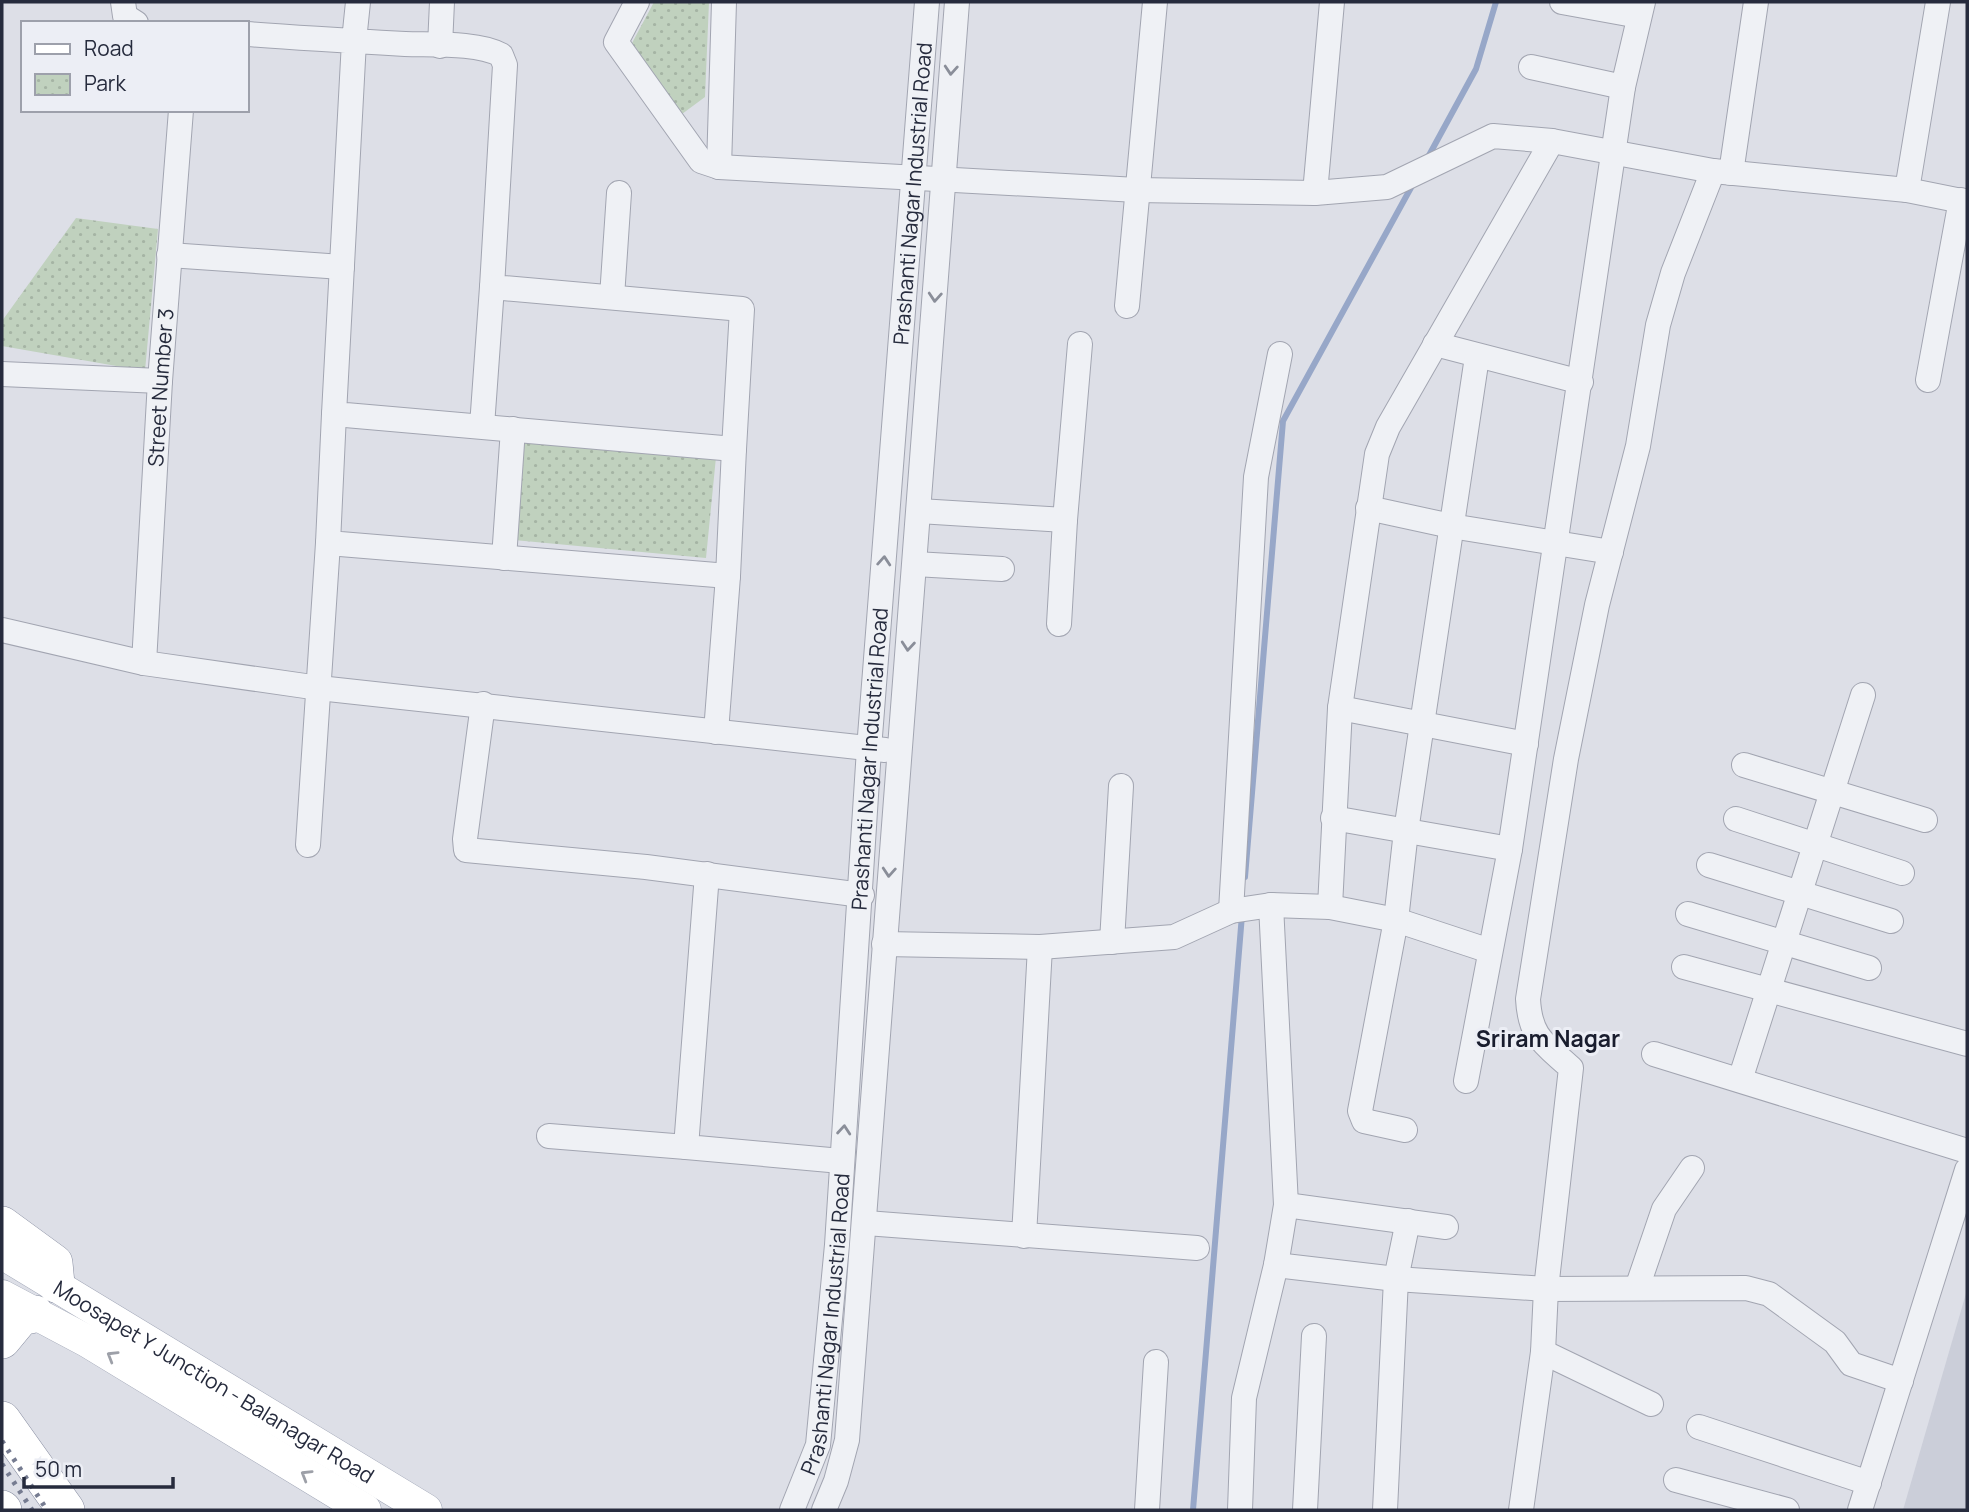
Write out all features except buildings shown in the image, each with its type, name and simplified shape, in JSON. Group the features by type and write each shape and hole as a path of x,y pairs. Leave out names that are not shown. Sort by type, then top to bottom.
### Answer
{"highway":[{"path":"2,1225 54,1263 55,1284"},
{"path":"2,1340 20,1317 35,1314"},
{"path":"2,1420 66,1510"}],"main road":[{"name":"Moosapet Y Junction - Balanagar Road","path":"2,1253 426,1510"},
{"path":"2,1296 87,1341 365,1510"}],"street":[{"path":"122,2 125,16 133,21"},
{"path":"308,845 358,2"},
{"path":"440,46 442,2"},
{"path":"637,2 616,42 701,161 719,167 943,177 1137,190 1315,193 1387,187 1493,136 1552,141 1615,155 1722,172 1907,190 1964,201 1928,380"},
{"path":"719,167 724,2"},
{"name":"Prashanti Nagar Industrial Road","path":"792,1510 818,1445 862,895 869,749 927,2"},
{"name":"Prashanti Nagar Industrial Road","path":"824,1510 848,1440 866,1223 898,751 915,565 957,2"},
{"path":"1126,306 1155,2"},
{"path":"1315,193 1332,2"},
{"path":"1466,1081 1510,849 1623,87 1641,9 1562,2"},
{"path":"1521,1510 1543,1352 1546,1289 1571,1068 1537,1036 1529,1021 1528,999 1566,759 1597,605 1638,446 1658,325 1673,273 1722,172 1756,2"},
{"path":"1907,190 1938,2"},
{"path":"248,34 492,50 501,55 505,65 482,426"},
{"path":"1531,67 1623,87"},
{"name":"Street Number 3","path":"144,663 160,380 181,112"},
{"path":"1330,907 1340,708 1377,454 1388,427 1552,141"},
{"path":"612,297 619,193"},
{"path":"169,255 342,267"},
{"path":"492,287 742,309 728,576 716,732"},
{"path":"1059,624 1080,344"},
{"path":"1436,344 1477,357 1581,382"},
{"path":"1233,911 1256,477 1280,354"},
{"path":"1405,1130 1364,1121 1360,1117 1396,920 1421,724 1477,357"},
{"path":"2,374 160,380"},
{"path":"334,414 734,449"},
{"path":"504,558 513,429"},
{"path":"1368,508 1451,526 1611,552"},
{"path":"919,511 1065,520"},
{"path":"328,543 728,576"},
{"path":"915,565 1002,569"},
{"path":"2,630 144,663 319,688 898,751"},
{"path":"1740,1080 1863,695"},
{"path":"483,704 465,839 466,850 706,874 862,895"},
{"path":"1340,708 1526,744"},
{"path":"1744,765 1925,820"},
{"path":"1112,942 1121,786"},
{"path":"1333,818 1510,849"},
{"path":"1736,819 1902,873"},
{"path":"1709,865 1891,921"},
{"path":"686,1147 706,874"},
{"path":"1240,1510 1244,1398 1276,1265 1286,1205 1271,905"},
{"path":"884,944 1040,947 1174,937 1233,911 1271,905 1330,907 1396,920 1490,951"},
{"path":"1688,914 1869,968"},
{"path":"1024,1236 1040,947"},
{"path":"1684,967 1967,1044"},
{"path":"1654,1054 1967,1151"},
{"path":"549,1136 841,1161"},
{"path":"1637,1288 1664,1209 1692,1168"},
{"path":"1860,1510 1967,1170"},
{"path":"1286,1205 1446,1227"},
{"path":"1385,1510 1396,1279 1408,1221"},
{"path":"866,1223 1198,1248"},
{"path":"1276,1265 1396,1279 1546,1289 1746,1288 1769,1294 1835,1342 1851,1364 1902,1381"},
{"path":"1305,1510 1314,1336"},
{"path":"1543,1352 1651,1404"},
{"path":"1147,1510 1156,1363"},
{"path":"1699,1427 1869,1483"},
{"path":"1676,1480 1787,1510"}],"shaded area":[{"path":"1967,1290 1967,1510 1903,1510"}],"green space":[{"path":"654,2 709,2 705,97 682,114 632,43"},
{"path":"76,218 158,229 145,371 2,346 2,321"},
{"path":"524,438 716,457 706,558 514,540"}],"waterway":[{"path":"1427,159 1476,69 1496,2"},
{"path":"1245,877 1283,421 1413,184"},
{"path":"1193,1510 1242,915"}],"railway":[{"path":"2,1441 47,1510"},
{"path":"2,1464 32,1510"}],"district":[{"name":"Sriram Nagar","path":"1548,1038"}]}
